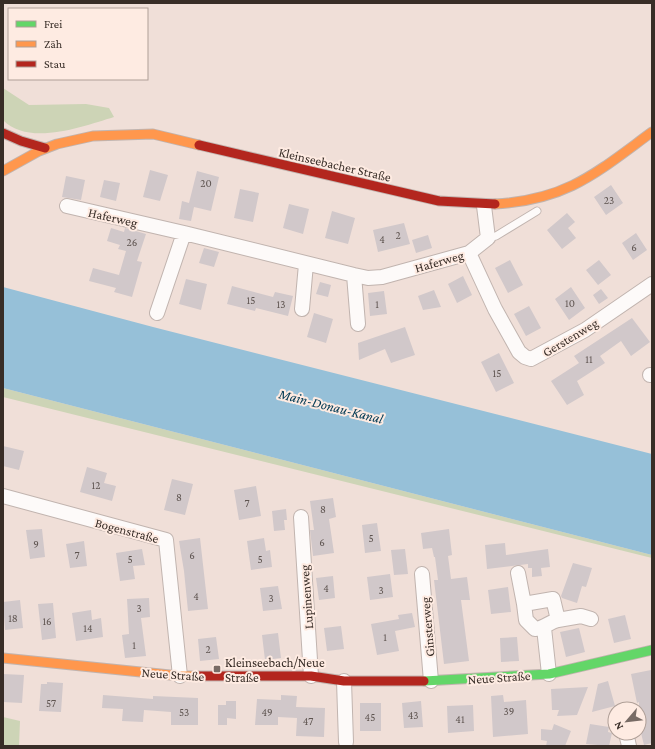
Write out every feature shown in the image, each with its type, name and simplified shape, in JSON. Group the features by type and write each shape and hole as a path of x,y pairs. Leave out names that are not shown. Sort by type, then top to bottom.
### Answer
{"street":[{"name":"Kleinseebacher Straße","path":"3,171 45,148 82,138 114,133 153,134 440,201 484,206 515,203 562,191 580,182 652,132"},
{"path":"3,133 21,141 45,148"},
{"name":"Haferweg","path":"66,206 368,278 382,277 469,253 488,238"},
{"path":"484,206 488,238"},
{"path":"157,313 184,233"},
{"name":"Gerstenweg","path":"469,253 495,309 519,352 524,357 531,359 585,330 652,284"},
{"path":"302,309 306,264"},
{"path":"354,275 358,324"},
{"name":"Bogenstraße","path":"3,496 166,540 180,676"},
{"name":"Lupinenweg","path":"302,517 312,676"},
{"path":"518,573 526,620 535,629 544,628 551,621 581,616 591,619"},
{"name":"Ginsterweg","path":"422,574 431,681"},
{"path":"524,604 553,599 558,620"},
{"path":"544,628 549,674"},
{"name":"Neue Straße","path":"3,658 180,676 312,676 344,681 431,681 549,674 652,650"},
{"path":"344,681 346,742"}],"lane":[{"path":"488,238 496,236 537,211"}],"green space":[{"path":"3,88 29,105 86,104 109,108 114,117 57,132 27,132 14,128 3,120"},
{"path":"3,388 652,555 652,558 3,397"},
{"path":"3,717 20,721 19,746 3,746"}],"water":[{"name":"Main-Donau-Kanal","path":"3,287 153,327 652,454 652,555 3,388"}],"building":[{"path":"150,170 168,175 160,201 143,197"},
{"path":"197,171 219,177 211,211 194,207 191,221 179,219 182,201 189,203"},
{"path":"66,176 85,180 81,200 62,197"},
{"path":"104,180 120,183 116,201 100,197"},
{"path":"611,185 623,203 606,215 594,197"},
{"path":"240,189 259,193 253,222 234,218"},
{"path":"289,204 309,209 303,234 283,228"},
{"path":"332,211 355,218 348,244 325,238"},
{"path":"567,213 575,222 568,228 576,238 562,249 547,230"},
{"path":"404,223 410,244 378,252 373,230"},
{"path":"111,228 124,232 125,228 146,234 137,261 142,262 132,297 114,292 116,288 89,281 93,268 119,275 126,251 118,249 120,245 107,241"},
{"path":"636,233 647,250 633,260 622,243"},
{"path":"428,235 432,248 416,253 412,240"},
{"path":"204,248 219,252 214,267 199,263"},
{"path":"510,260 523,285 508,293 495,268"},
{"path":"599,260 611,275 598,285 586,270"},
{"path":"463,276 472,295 457,303 448,284"},
{"path":"186,279 207,284 201,310 179,304"},
{"path":"320,282 331,285 328,297 316,294"},
{"path":"232,286 273,297 275,292 293,296 288,316 256,308 255,311 227,304"},
{"path":"571,287 585,308 569,320 555,299"},
{"path":"601,289 608,298 599,304 593,295"},
{"path":"434,290 441,307 423,310 418,296"},
{"path":"384,291 387,314 370,316 368,293"},
{"path":"529,306 541,328 526,336 514,314"},
{"path":"314,313 333,319 326,343 307,337"},
{"path":"632,318 650,342 631,356 621,341 600,356 605,363 577,381 584,395 567,405 551,381 579,363 574,356"},
{"path":"405,327 415,355 391,363 385,349 359,360 358,343"},
{"path":"499,353 514,383 496,392 481,362"},
{"path":"3,446 24,451 19,470 3,466"},
{"path":"87,467 107,473 104,483 116,486 112,501 80,492"},
{"path":"172,479 193,484 185,515 164,510"},
{"path":"256,486 261,516 239,520 234,490"},
{"path":"333,498 336,517 329,519 334,553 313,556 310,530 314,530 310,501"},
{"path":"286,509 287,520 284,520 285,530 274,531 272,511"},
{"path":"377,523 381,551 365,553 362,525"},
{"path":"42,529 45,557 30,559 26,530"},
{"path":"449,529 452,555 448,556 451,579 467,577 470,600 461,600 469,661 444,664 434,580 438,580 435,557 432,548 423,549 421,533"},
{"path":"200,538 208,609 188,611 179,541"},
{"path":"264,538 266,551 270,550 272,567 251,570 247,541"},
{"path":"84,541 87,566 70,568 66,544"},
{"path":"505,543 506,555 548,549 550,567 541,568 542,576 532,577 532,568 528,568 528,564 487,569 485,545"},
{"path":"142,549 145,565 133,566 135,579 120,581 116,553"},
{"path":"405,549 408,574 394,575 391,550"},
{"path":"573,563 592,568 586,587 582,586 577,603 562,598 561,596"},
{"path":"390,574 393,597 370,600 367,577"},
{"path":"333,576 335,598 319,600 316,578"},
{"path":"278,586 282,609 263,611 260,588"},
{"path":"508,587 511,612 491,614 488,590"},
{"path":"149,598 150,617 141,618 146,656 125,658 122,635 129,634 127,599"},
{"path":"20,600 23,628 5,630 3,602"},
{"path":"53,603 56,638 42,640 38,604"},
{"path":"91,610 92,620 101,618 103,637 76,641 72,613"},
{"path":"412,613 415,627 395,631 399,651 377,655 371,624 399,619 398,615"},
{"path":"625,615 631,639 614,643 608,619"},
{"path":"341,626 344,649 327,651 324,628"},
{"path":"579,628 585,652 566,657 560,632"},
{"path":"278,633 281,658 265,660 262,635"},
{"path":"216,637 219,659 200,661 198,639"},
{"path":"517,637 519,661 501,662 500,638"},
{"path":"651,670 652,743 644,745 643,741 647,741 647,701 637,701 631,674"},
{"path":"3,674 24,675 22,703 3,702"},
{"path":"608,681 614,701 607,701 607,708 592,712 598,684"},
{"path":"47,682 63,683 61,712 39,711 41,684 47,684"},
{"path":"588,687 577,715 557,716 559,710 552,710 551,689"},
{"path":"103,695 153,699 153,696 198,698 198,725 171,725 171,712 144,710 143,722 122,721 123,709 102,708"},
{"path":"281,695 297,696 296,707 325,708 324,737 296,736 297,718 278,717 278,725 255,725 257,699 281,700"},
{"path":"503,695 504,702 526,700 528,734 493,737 491,696"},
{"path":"226,701 236,701 236,719 227,718 227,725 218,725 218,705 226,705"},
{"path":"421,701 423,727 404,728 402,703"},
{"path":"360,703 381,703 381,731 360,731"},
{"path":"473,705 474,731 448,733 447,706"},
{"path":"554,724 571,731 565,746 546,746 547,741 541,740 541,729 552,730"},
{"path":"590,724 607,727 607,741 610,741 609,746 586,744"}],"traffic: fast":[{"path":"424,681 549,674 652,650"}],"traffic: slow":[{"path":"495,204 542,197 580,182 597,172 652,132"},
{"path":"3,171 39,151 57,144 93,136 153,134 199,145"},
{"path":"3,658 180,676 197,676"}],"traffic: jam":[{"path":"3,133 21,141 45,148"},
{"path":"199,145 439,201 495,204"},
{"path":"197,676 311,676 344,681 424,681"}],"place":[{"name":"Kleinseebach/Neue Straße","path":"217,669"}]}
